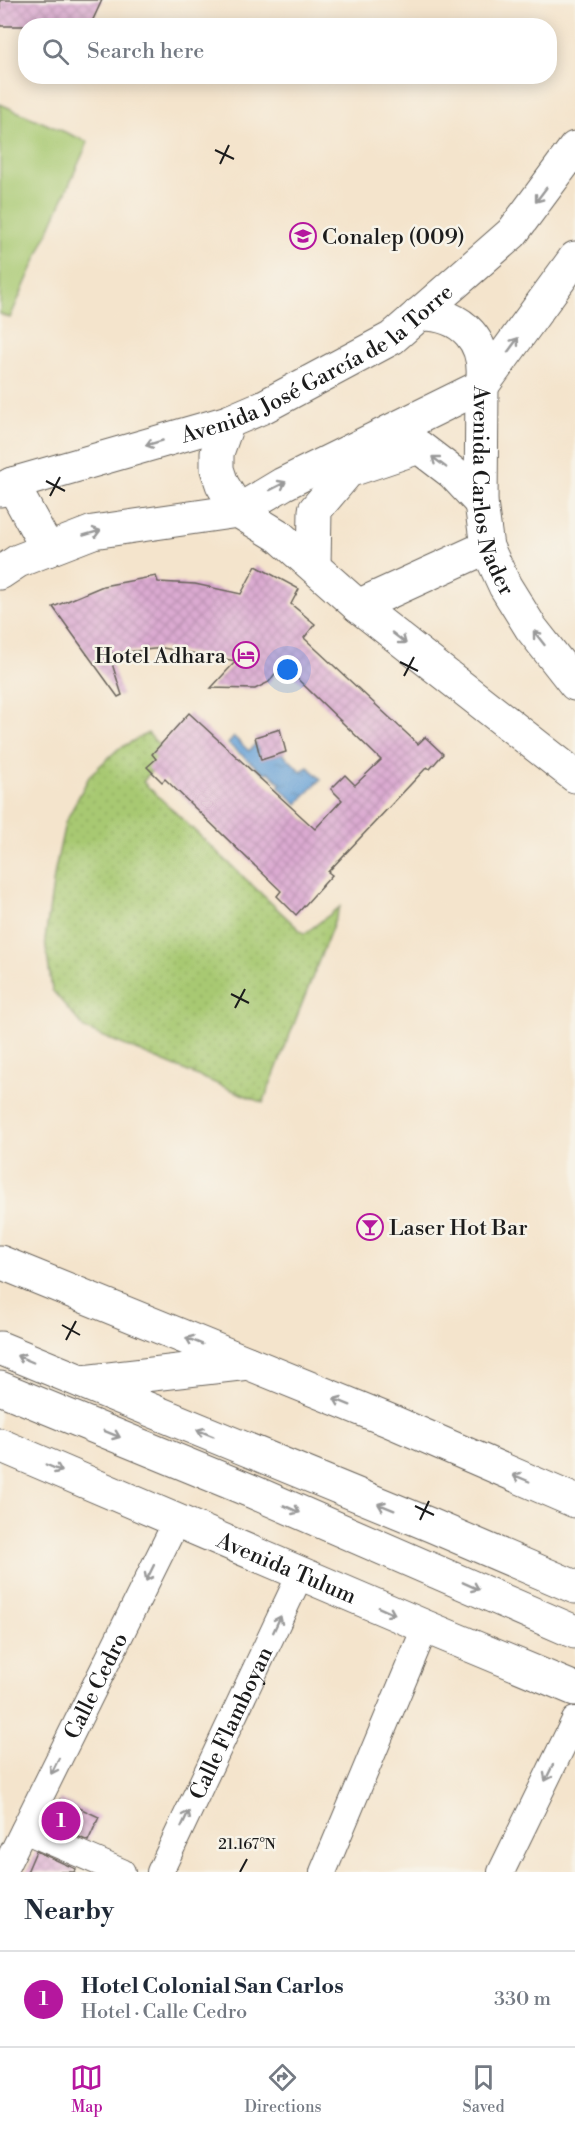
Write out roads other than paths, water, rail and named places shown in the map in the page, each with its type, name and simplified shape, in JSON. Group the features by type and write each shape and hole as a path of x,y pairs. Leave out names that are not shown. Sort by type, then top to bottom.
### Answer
{"street":[{"name":"Avenida José García de la Torre","path":"6,487 228,422 392,338 512,233 575,148"},
{"path":"0,573 18,561 93,532 238,511 283,484 482,386 575,258"},
{"name":"Avenida Carlos Nader","path":"419,314 447,317 470,333 478,345 483,358 484,372 481,503 486,547 505,586 531,628 575,684"},
{"path":"228,422 217,453 217,469 222,484 238,511 279,536 358,606 569,761"},
{"path":"314,565 315,510 348,471 419,447 453,473 481,503"},
{"path":"6,487 48,550"},
{"path":"358,606 486,547"},
{"path":"0,1262 399,1425 575,1501"},
{"path":"0,1348 433,1526 575,1587"},
{"path":"80,1382 248,1364"},
{"path":"0,1388 252,1491 575,1632"},
{"name":"Avenida Tulum","path":"0,1445 575,1689"},
{"name":"Calle Cedro","path":"10,1849 177,1520"},
{"name":"Calle Flamboyan","path":"160,1872 301,1573"},
{"path":"323,1872 420,1640"},
{"path":"501,1872 575,1720"},
{"path":"10,1849 122,1872"}],"water":[{"path":"234,737 249,751 256,743 262,759 282,753 301,771 308,767 321,779 297,804 279,787 280,783 269,772 264,773 228,744"}],"place":[{"name":"Conalep (009)","path":"303,236"},
{"name":"Hotel Adhara","path":"246,655"},
{"name":"Laser Hot Bar","path":"370,1227"},
{"name":"Hotel Colonial San Carlos","path":"61,1821"}]}
